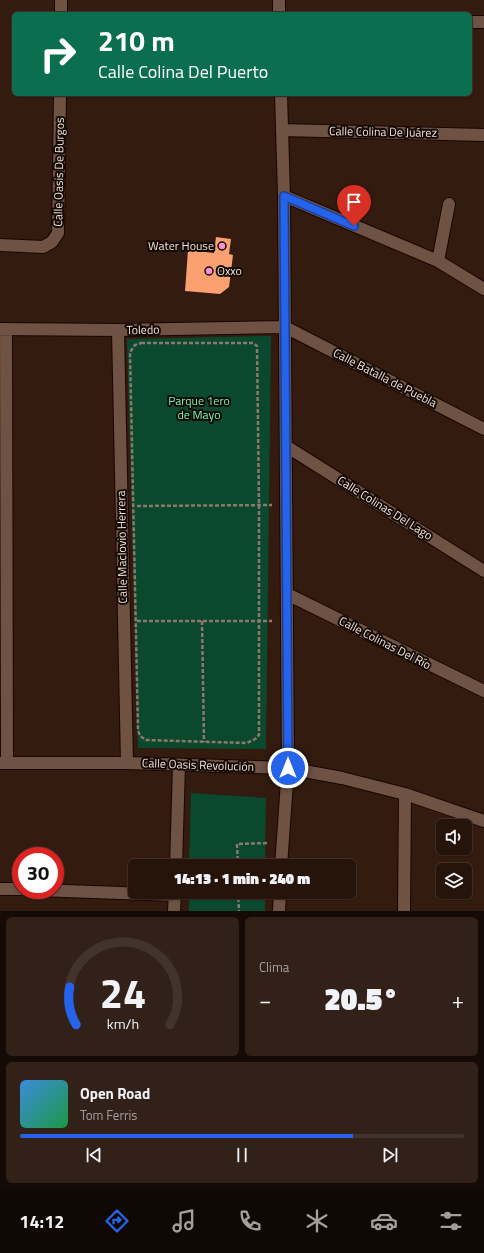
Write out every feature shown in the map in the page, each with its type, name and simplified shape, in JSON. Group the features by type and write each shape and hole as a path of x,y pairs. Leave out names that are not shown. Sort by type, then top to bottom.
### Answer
{"street":[{"path":"61,0 61,12"},
{"path":"279,0 279,12"},
{"path":"472,22 484,22"},
{"name":"Calle Oasis De Burgos","path":"0,245 43,247 52,242 58,233 60,96"},
{"path":"281,96 284,196 288,768 281,859"},
{"name":"Calle Colina De Juárez","path":"282,130 484,135"},
{"path":"284,196 438,261 484,288"},
{"path":"438,261 449,204"},
{"name":"Toledo","path":"3,329 118,330 285,327"},
{"name":"Calle Batalla de Puebla","path":"285,327 484,429"},
{"path":"3,329 3,763"},
{"name":"Calle Maclovio Herrera","path":"118,330 127,506 123,620 127,763"},
{"name":"Calle Colinas Del Lago","path":"286,446 484,570"},
{"name":"Calle Colinas Del Río","path":"287,594 484,691"},
{"name":"Calle Oasis Revolución","path":"3,763 127,763 288,768 342,778 405,794 484,821"},
{"path":"176,859 179,765"},
{"path":"404,911 405,794"},
{"path":"0,888 12,889"},
{"path":"64,891 128,893"},
{"path":"174,911 175,899"},
{"path":"280,899 280,911"}],"path":[{"path":"141,343 253,343 257,346 259,505 259,735 247,743 146,740 140,736 138,730 136,621 127,506 130,352 135,345 141,343"},
{"path":"127,506 286,505"},
{"path":"123,620 287,621"},
{"path":"202,621 204,742"},
{"path":"238,859 237,844 282,843"},
{"path":"238,899 238,911"}],"green space":[{"name":"Parque 1ero de Mayo","path":"271,336 266,749 138,748 127,339"},
{"path":"191,793 266,798 265,859 189,859"},
{"path":"189,899 265,899 265,911 189,911"}],"building":[{"name":"Oxxo","path":"216,237 231,239 229,254 233,255 229,287 220,294 185,291 188,250 214,253"}],"place":[{"name":"Water House","path":"222,246"},
{"name":"Oxxo","path":"209,271"}],"route":[{"path":"288,768 284,196 354,226"}]}
